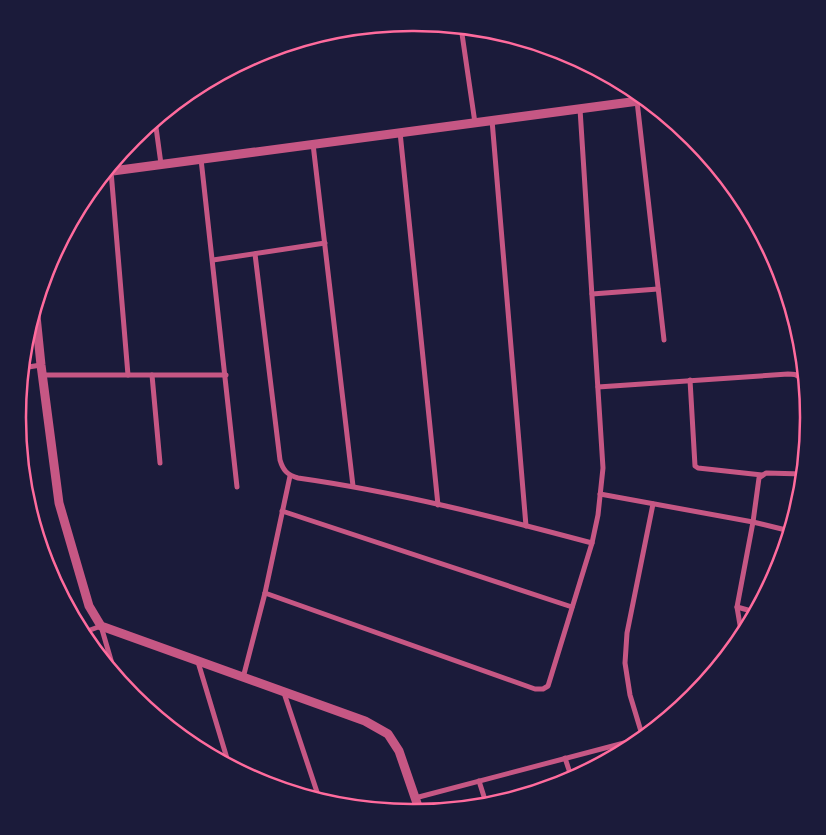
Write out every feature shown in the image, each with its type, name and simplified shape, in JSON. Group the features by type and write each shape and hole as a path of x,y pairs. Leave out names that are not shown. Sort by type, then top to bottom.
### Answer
{"street":[{"path":"462,34 476,123"},
{"path":"115,170 635,101"},
{"path":"643,107 664,340"},
{"path":"265,593 535,689 543,689 548,686 592,543 598,515 603,468 580,109"},
{"path":"492,120 526,526"},
{"path":"156,129 162,164"},
{"path":"400,132 438,506"},
{"path":"313,144 353,486"},
{"path":"201,159 237,487"},
{"path":"110,177 128,375"},
{"path":"213,260 324,243"},
{"path":"255,254 280,460 283,470 290,476 298,478 353,486 592,543"},
{"path":"592,294 658,289"},
{"path":"37,326 59,503 89,606 101,626 111,659"},
{"path":"30,369 128,375 226,375"},
{"path":"598,387 788,374 797,376"},
{"path":"152,375 160,463"},
{"path":"690,380 695,466 698,468 762,475 766,473 795,474"},
{"path":"740,624 737,607 759,478 762,475"},
{"path":"243,678 265,593 290,476"},
{"path":"600,494 783,529"},
{"path":"640,730 630,695 625,663 627,632 654,504"},
{"path":"282,510 572,607"},
{"path":"737,607 748,610"},
{"path":"90,630 101,626 365,721 388,734 399,752 417,804"},
{"path":"198,661 226,755"},
{"path":"284,692 317,792"},
{"path":"415,798 619,744"},
{"path":"565,758 569,771"},
{"path":"480,781 484,798"}]}
